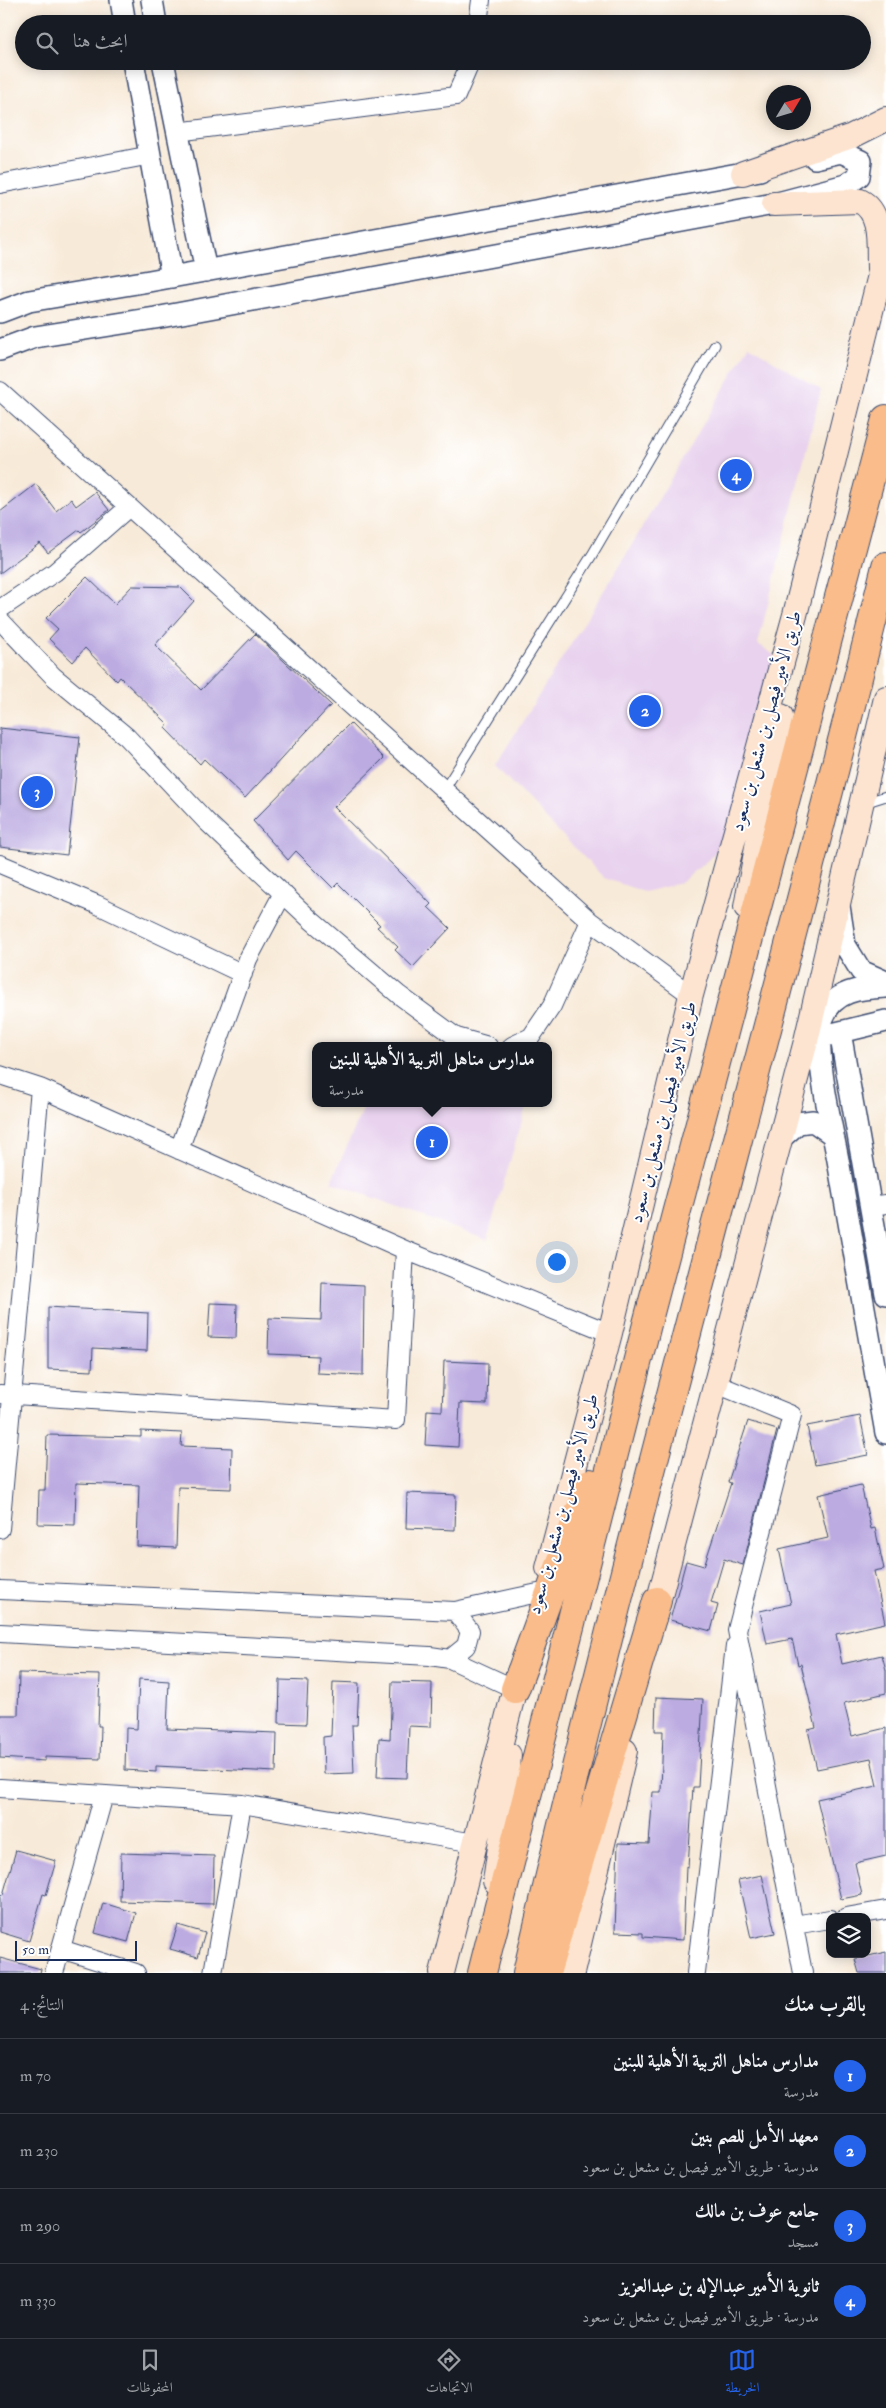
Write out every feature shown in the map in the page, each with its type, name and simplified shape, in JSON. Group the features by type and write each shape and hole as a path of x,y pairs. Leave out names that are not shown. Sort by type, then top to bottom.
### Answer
{"main road":[{"path":"743,173 852,136 886,119"},
{"path":"774,204 860,201 868,205 876,217 879,278"},
{"name":"طريق الأمير فيصل بن مشعل بن سعود","path":"442,1973 538,1593 546,1576 610,1333 691,995 795,615 886,252"},
{"name":"طريق الأمير فيصل بن مشعل بن سعود","path":"482,1973 647,1324 886,419"},
{"path":"527,1973 570,1786 773,1012 886,566"},
{"path":"730,1009 752,870 774,759 795,615"},
{"path":"773,1012 815,901 886,643"},
{"path":"546,1973 657,1601 780,1139 812,1039 838,903 886,698"},
{"path":"473,1973 491,1904 505,1813 515,1689 647,1324"},
{"path":"572,1973 646,1662 657,1601"}],"street":[{"path":"121,0 124,15"},
{"path":"152,0 154,15"},
{"path":"479,15 481,0"},
{"path":"134,70 172,277"},
{"path":"165,70 206,271"},
{"path":"177,132 456,96 467,70"},
{"path":"0,312 29,301 206,271 743,173 841,152 860,161 859,176 846,185 774,204 155,318 35,338 0,350"},
{"path":"0,184 151,155"},
{"path":"0,391 590,921 691,995"},
{"path":"0,609 55,572 129,507"},
{"path":"0,620 53,676 127,737 206,822 282,893 406,1000 456,1037 474,1042"},
{"path":"0,864 96,904 243,974"},
{"path":"179,1150 243,974 282,893"},
{"path":"838,903 845,945 861,971 886,982"},
{"path":"520,1042 531,1037 552,1006 590,921"},
{"path":"886,987 856,989 834,1001 823,1017 812,1039 833,1134 886,1433"},
{"path":"812,1039 886,1021"},
{"path":"840,1032 878,1205 886,1294"},
{"path":"0,1075 40,1088 405,1250 610,1333"},
{"path":"0,1529 6,1395 40,1088"},
{"path":"780,1139 798,1123 813,1121 833,1134"},
{"path":"6,1395 396,1420 405,1250"},
{"path":"696,1973 737,1630 792,1415 714,1383"},
{"path":"0,1590 455,1610 538,1593"},
{"path":"450,1659 466,1646 470,1631 455,1610"},
{"path":"737,1630 803,1973"},
{"path":"0,1634 450,1659 515,1689"},
{"path":"0,1788 242,1804 475,1843"},
{"path":"54,1973 104,1795"},
{"path":"213,1973 242,1804"},
{"path":"869,1913 886,1910"},
{"path":"794,1925 826,1921"},
{"path":"61,1950 136,1973"}],"lane":[{"path":"444,790 592,555 715,344"},
{"path":"862,803 886,796"}],"shaded area":[{"path":"749,346 821,390 758,644 774,655 729,836 709,859 681,883 644,892 604,878 495,766 623,560"},
{"path":"364,1107 526,1107 487,1240 331,1182"}],"building":[{"path":"36,484 56,511 71,499 76,506 95,492 109,510 81,532 79,530 48,553 40,543 0,573 0,512"},
{"path":"87,577 115,604 132,586 180,587 194,601 155,645 201,690 255,634 331,705 245,798 204,759 200,764 165,728 168,724 120,677 117,681 85,648 73,662 49,639 58,629 46,618"},
{"path":"350,723 384,758 334,807 409,881 431,904 428,907 450,928 413,967 395,950 398,947 377,927 380,925 338,883 333,888 296,851 288,860 253,821"},
{"path":"0,728 80,737 67,855 0,847"},
{"path":"322,1283 364,1285 363,1375 317,1373 318,1356 268,1354 269,1318 321,1320"},
{"path":"210,1303 237,1304 236,1338 208,1337"},
{"path":"48,1307 148,1313 147,1351 93,1348 92,1371 48,1369"},
{"path":"444,1361 488,1363 487,1404 460,1403 458,1447 425,1445 427,1410 442,1411"},
{"path":"860,1416 868,1455 815,1465 807,1426"},
{"path":"748,1421 777,1430 743,1565 724,1559 711,1603 718,1605 711,1631 670,1620 686,1561 704,1566 731,1483 728,1482"},
{"path":"141,1431 182,1433 181,1446 232,1448 231,1489 178,1487 176,1548 137,1546 139,1485 76,1483 75,1525 38,1524 39,1490 45,1490 47,1435 141,1437"},
{"path":"861,1485 871,1529 875,1528 884,1569 874,1571 885,1623 836,1634 842,1664 882,1655 886,1670 886,1693 844,1703 852,1736 886,1728 886,1856 855,1863 862,1895 841,1899 817,1799 877,1786 871,1758 817,1769 808,1730 816,1728 801,1664 798,1665 792,1639 767,1644 760,1611 791,1604 779,1549 828,1538 818,1495"},
{"path":"407,1493 456,1495 455,1530 406,1528"},
{"path":"19,1673 100,1675 98,1726 101,1726 100,1759 45,1757 45,1761 0,1758 0,1715 18,1715"},
{"path":"139,1679 169,1681 167,1729 277,1733 276,1772 156,1766 156,1772 125,1770 126,1728 137,1729"},
{"path":"280,1680 308,1681 306,1724 279,1723"},
{"path":"333,1682 359,1683 357,1725 352,1725 354,1773 324,1774 323,1737 331,1736"},
{"path":"392,1682 432,1683 431,1727 409,1726 407,1778 377,1777 379,1738 390,1739"},
{"path":"656,1697 703,1699 698,1787 693,1787 688,1867 686,1866 683,1940 643,1937 643,1933 615,1932 618,1843 649,1844 653,1792 661,1792 663,1731 655,1731"},
{"path":"16,1850 56,1861 46,1895 43,1894 29,1941 0,1932 0,1894 3,1895"},
{"path":"121,1853 214,1856 213,1904 120,1901"},
{"path":"762,1875 775,1933 751,1938 738,1880"},
{"path":"103,1903 136,1913 128,1942 95,1933"},
{"path":"178,1925 205,1933 198,1957 170,1949"},
{"path":"886,1952 886,1973 859,1973 855,1959 871,1958 871,1955"},
{"path":"0,1958 41,1969 40,1973 0,1973"}],"place":[{"name":"ثانوية الأمير عبدالإله بن عبدالعزيز","path":"736,475"},
{"name":"معهد الأمل للصم بنين","path":"645,711"},
{"name":"جامع عوف بن مالك","path":"37,792"},
{"name":"مدارس مناهل التربية الأهلية للبنين","path":"432,1142"}]}
